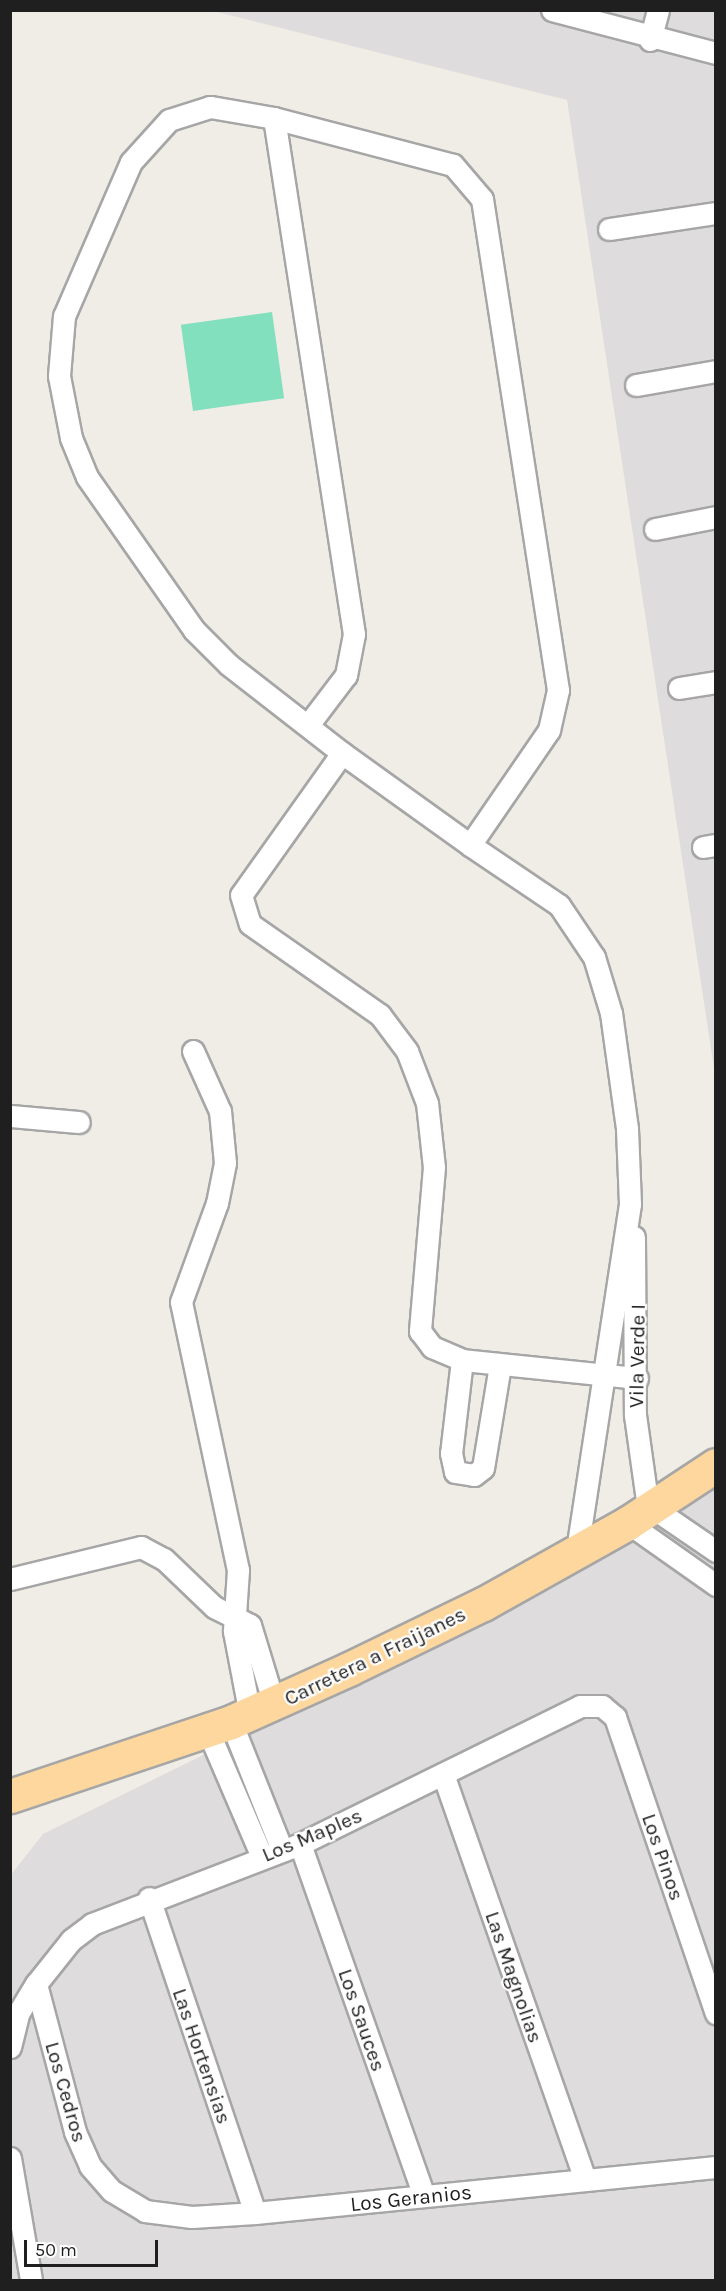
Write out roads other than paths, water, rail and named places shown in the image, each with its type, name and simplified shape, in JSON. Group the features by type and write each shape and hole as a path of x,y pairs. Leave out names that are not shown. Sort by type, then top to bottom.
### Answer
{"main road":[{"name":"Carretera a Fraijanes","path":"10,1796 241,1718 483,1604 577,1551 716,1465"}],"street":[{"path":"552,10 650,40 716,53"},
{"path":"650,40 658,10"},
{"path":"470,845 549,730 558,690 482,199 453,165 274,118 210,107 169,120 131,162 64,316 59,376 71,438 87,477 194,630 342,753 470,845 559,905 594,957 616,1048 627,1129 630,1204 577,1551"},
{"path":"274,118 354,634 346,675 308,725"},
{"path":"609,229 716,213"},
{"path":"636,385 716,370"},
{"path":"655,529 716,517"},
{"path":"679,688 716,682"},
{"path":"342,753 241,895 250,924 380,1015 407,1051 427,1103 434,1167 420,1331 432,1347 462,1360 637,1378"},
{"path":"193,1051 220,1111 225,1163 217,1203 181,1302 238,1570 238,1620"},
{"path":"10,1116 79,1122"},
{"name":"Vila Verde I","path":"630,1204 638,1282 635,1415 642,1512"},
{"path":"462,1360 451,1453 455,1472 474,1476 483,1468 500,1365"},
{"path":"642,1512 716,1551"},
{"path":"642,1512 716,1585"},
{"path":"10,1579 141,1546 164,1559 214,1607 250,1625 241,1718 262,1857"},
{"name":"Los Maples","path":"10,2047 19,2012 36,1984 85,1929 149,1898 291,1847 580,1706 602,1706"},
{"name":"Los Pinos","path":"602,1706 615,1717 716,2013"},
{"name":"Los Sauces","path":"241,1718 424,2196"},
{"name":"Las Magnolias","path":"443,1774 585,2180"},
{"name":"Las Hortensias","path":"149,1898 255,2213"},
{"name":"Los Cedros","path":"36,1984 75,2132 90,2166 112,2191"},
{"path":"10,2158 31,2280"},
{"name":"Los Geranios","path":"112,2191 145,2211 192,2217 255,2213 716,2167"}]}
